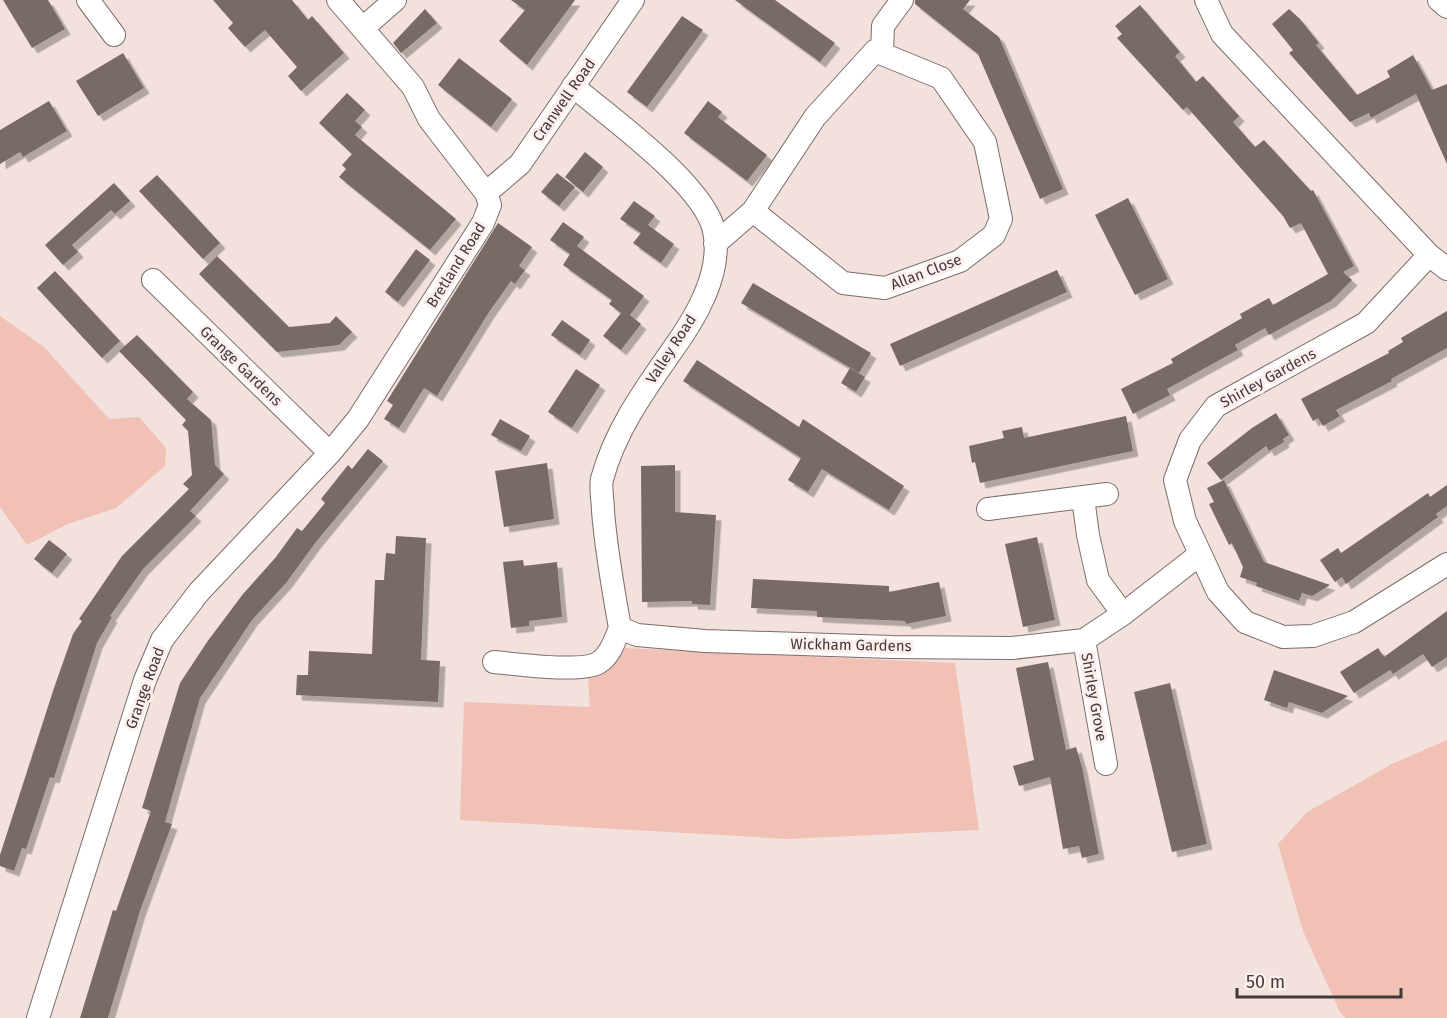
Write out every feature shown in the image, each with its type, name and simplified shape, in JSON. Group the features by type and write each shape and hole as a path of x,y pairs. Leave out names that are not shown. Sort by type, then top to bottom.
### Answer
{"street":[{"path":"88,0 114,35"},
{"path":"338,0 413,87 429,119 486,193"},
{"path":"363,28 395,0"},
{"name":"Cranwell Road","path":"486,193 520,164 633,0"},
{"path":"715,244 753,211 815,117 874,51 882,53 883,26 902,0"},
{"path":"1206,0 1222,34 1429,255 1447,269"},
{"path":"1439,0 1447,7"},
{"name":"Allan Close","path":"753,211 843,283 885,288 960,261 994,235 1001,219 985,142 941,78 882,53"},
{"name":"Valley Road","path":"573,86 666,164 693,192 714,229 716,255 709,281 690,326 629,413 601,481 606,549 620,628"},
{"name":"Bretland Road","path":"358,419 483,223 490,205 486,193"},
{"name":"Shirley Gardens","path":"1429,255 1366,323 1216,406 1190,440 1175,480 1185,521 1218,592 1245,622 1283,637 1313,636 1354,622 1447,564"},
{"name":"Grange Gardens","path":"153,280 330,453"},
{"name":"Grange Road","path":"38,1018 145,680 162,640 199,592 330,453 358,419"},
{"path":"988,509 1107,494"},
{"path":"1083,498 1088,535 1098,579 1123,614"},
{"name":"Shirley Grove","path":"1106,764 1084,640 1123,614 1199,555"},
{"path":"494,662 583,668 598,663 611,650 620,628"},
{"name":"Wickham Gardens","path":"620,628 637,635 705,641 892,647 1011,648 1084,640"}],"shaded area":[{"path":"0,316 44,347 109,419 139,417 166,448 165,466 116,508 68,524 27,545 0,507"},
{"path":"623,648 955,663 979,830 788,839 460,820 464,702 590,707 588,678 613,666"},
{"path":"1447,740 1447,1018 1345,1018 1339,1010 1303,931 1278,844 1307,812 1392,764"}],"building":[{"path":"3,0 48,0 65,29 32,48"},
{"path":"213,0 292,0 308,20 312,16 344,53 301,91 288,76 297,67 265,30 245,47 228,28 233,23"},
{"path":"511,0 575,0 527,65 499,41 525,10"},
{"path":"735,0 775,0 835,43 820,62"},
{"path":"915,0 970,0 963,9 999,37 1063,189 1040,199 978,54 915,4"},
{"path":"1140,5 1180,52 1175,56 1196,82 1203,76 1239,116 1233,122 1255,147 1264,140 1311,191 1313,190 1354,266 1343,272 1352,280 1331,301 1269,335 1265,328 1235,345 1238,350 1167,389 1170,395 1133,414 1121,389 1173,363 1171,359 1242,318 1240,314 1269,298 1273,305 1328,274 1301,223 1290,228 1283,216 1187,107 1183,110 1117,38 1122,34 1115,26"},
{"path":"425,9 437,23 401,53 393,43"},
{"path":"1289,9 1319,43 1316,45 1357,95 1390,77 1387,71 1413,55 1432,90 1447,84 1447,164 1416,94 1371,118 1369,113 1350,122 1289,53 1293,50 1272,24"},
{"path":"682,16 703,30 647,107 627,92"},
{"path":"123,53 144,88 98,116 76,81"},
{"path":"459,58 512,99 491,127 438,85"},
{"path":"347,93 365,110 355,121 362,127 355,135 456,219 430,250 339,177 346,169 342,165 352,154 319,123"},
{"path":"49,101 67,131 23,157 20,152 0,164 0,130"},
{"path":"708,101 722,112 718,117 767,155 747,181 684,133"},
{"path":"585,152 603,167 583,192 565,177"},
{"path":"557,173 575,187 559,206 541,192"},
{"path":"157,175 220,243 203,259 139,191"},
{"path":"114,183 130,201 115,214 111,210 72,245 78,252 63,265 45,245"},
{"path":"1128,198 1168,279 1135,295 1095,215"},
{"path":"634,201 655,216 648,225 674,244 661,263 633,243 641,233 620,219"},
{"path":"563,222 584,237 577,246 644,296 630,315 641,324 621,350 603,336 621,313 609,304 612,300 563,265 570,254 550,240"},
{"path":"498,223 532,247 519,266 525,270 515,284 511,281 489,312 437,396 424,388 399,428 384,419 393,405 387,401"},
{"path":"416,249 430,260 398,302 385,292"},
{"path":"217,256 289,327 330,323 336,316 352,332 339,345 277,352 199,274"},
{"path":"1057,270 1067,292 900,366 890,344"},
{"path":"55,271 120,341 102,358 37,288"},
{"path":"753,283 871,353 859,373 741,303"},
{"path":"1447,311 1447,348 1391,379 1392,381 1336,410 1340,416 1323,426 1318,418 1313,421 1301,399 1389,353 1388,351 1403,342 1401,338"},
{"path":"562,320 590,340 580,355 551,335"},
{"path":"137,335 193,392 187,399 211,420 215,465 224,474 190,511 196,516 143,569 110,616 112,617 97,643 54,778 50,777 26,849 22,848 14,871 0,866 0,855 54,688 73,634 82,621 79,619 122,556 189,489 183,484 192,475 188,431 182,425 186,420 119,351"},
{"path":"697,360 799,427 803,419 904,486 889,510 822,469 808,492 788,480 801,458 683,381"},
{"path":"850,368 865,377 856,392 841,383"},
{"path":"576,369 600,385 572,428 548,412"},
{"path":"1276,413 1289,435 1283,439 1284,442 1269,451 1266,446 1221,480 1207,463 1252,428"},
{"path":"1126,416 1133,451 980,483 975,462 972,463 969,446 1004,438 1002,431 1022,427 1024,438"},
{"path":"500,419 530,436 521,451 491,435"},
{"path":"368,449 383,461 316,542 286,583 252,620 200,698 165,822 172,824 140,911 108,1018 80,1018 113,910 116,911 151,811 142,808 180,683 243,594 276,557 297,528 302,531 325,503 321,499 348,465 352,469"},
{"path":"547,463 554,519 504,527 495,471"},
{"path":"675,465 675,512 716,515 710,605 692,604 692,601 642,602 641,466"},
{"path":"1224,480 1264,562 1330,585 1312,596 1302,593 1299,601 1256,586 1257,583 1240,577 1243,567 1232,543 1229,545 1209,504 1214,502 1207,488"},
{"path":"1447,485 1447,506 1436,514 1438,517 1346,584 1342,577 1335,582 1320,560 1338,548 1341,553 1428,493 1430,497"},
{"path":"396,536 426,538 421,660 440,661 438,702 296,695 297,675 308,675 309,651 372,654 375,580 384,580 386,553 395,554"},
{"path":"1037,537 1055,620 1023,627 1005,544"},
{"path":"49,540 67,554 52,573 34,559"},
{"path":"523,560 524,566 557,562 562,617 529,621 529,626 511,628 503,562"},
{"path":"753,579 889,586 889,592 939,582 946,616 906,624 905,621 817,617 817,611 751,608"},
{"path":"1447,611 1447,657 1432,667 1423,654 1393,674 1390,670 1354,693 1340,672 1378,648 1384,657"},
{"path":"1048,662 1066,750 1076,747 1082,767 1099,854 1082,858 1079,846 1063,849 1050,777 1019,786 1013,766 1034,760 1016,668"},
{"path":"1274,670 1348,696 1322,713 1289,702 1287,708 1264,700"},
{"path":"1170,683 1207,844 1172,852 1134,692"}]}
